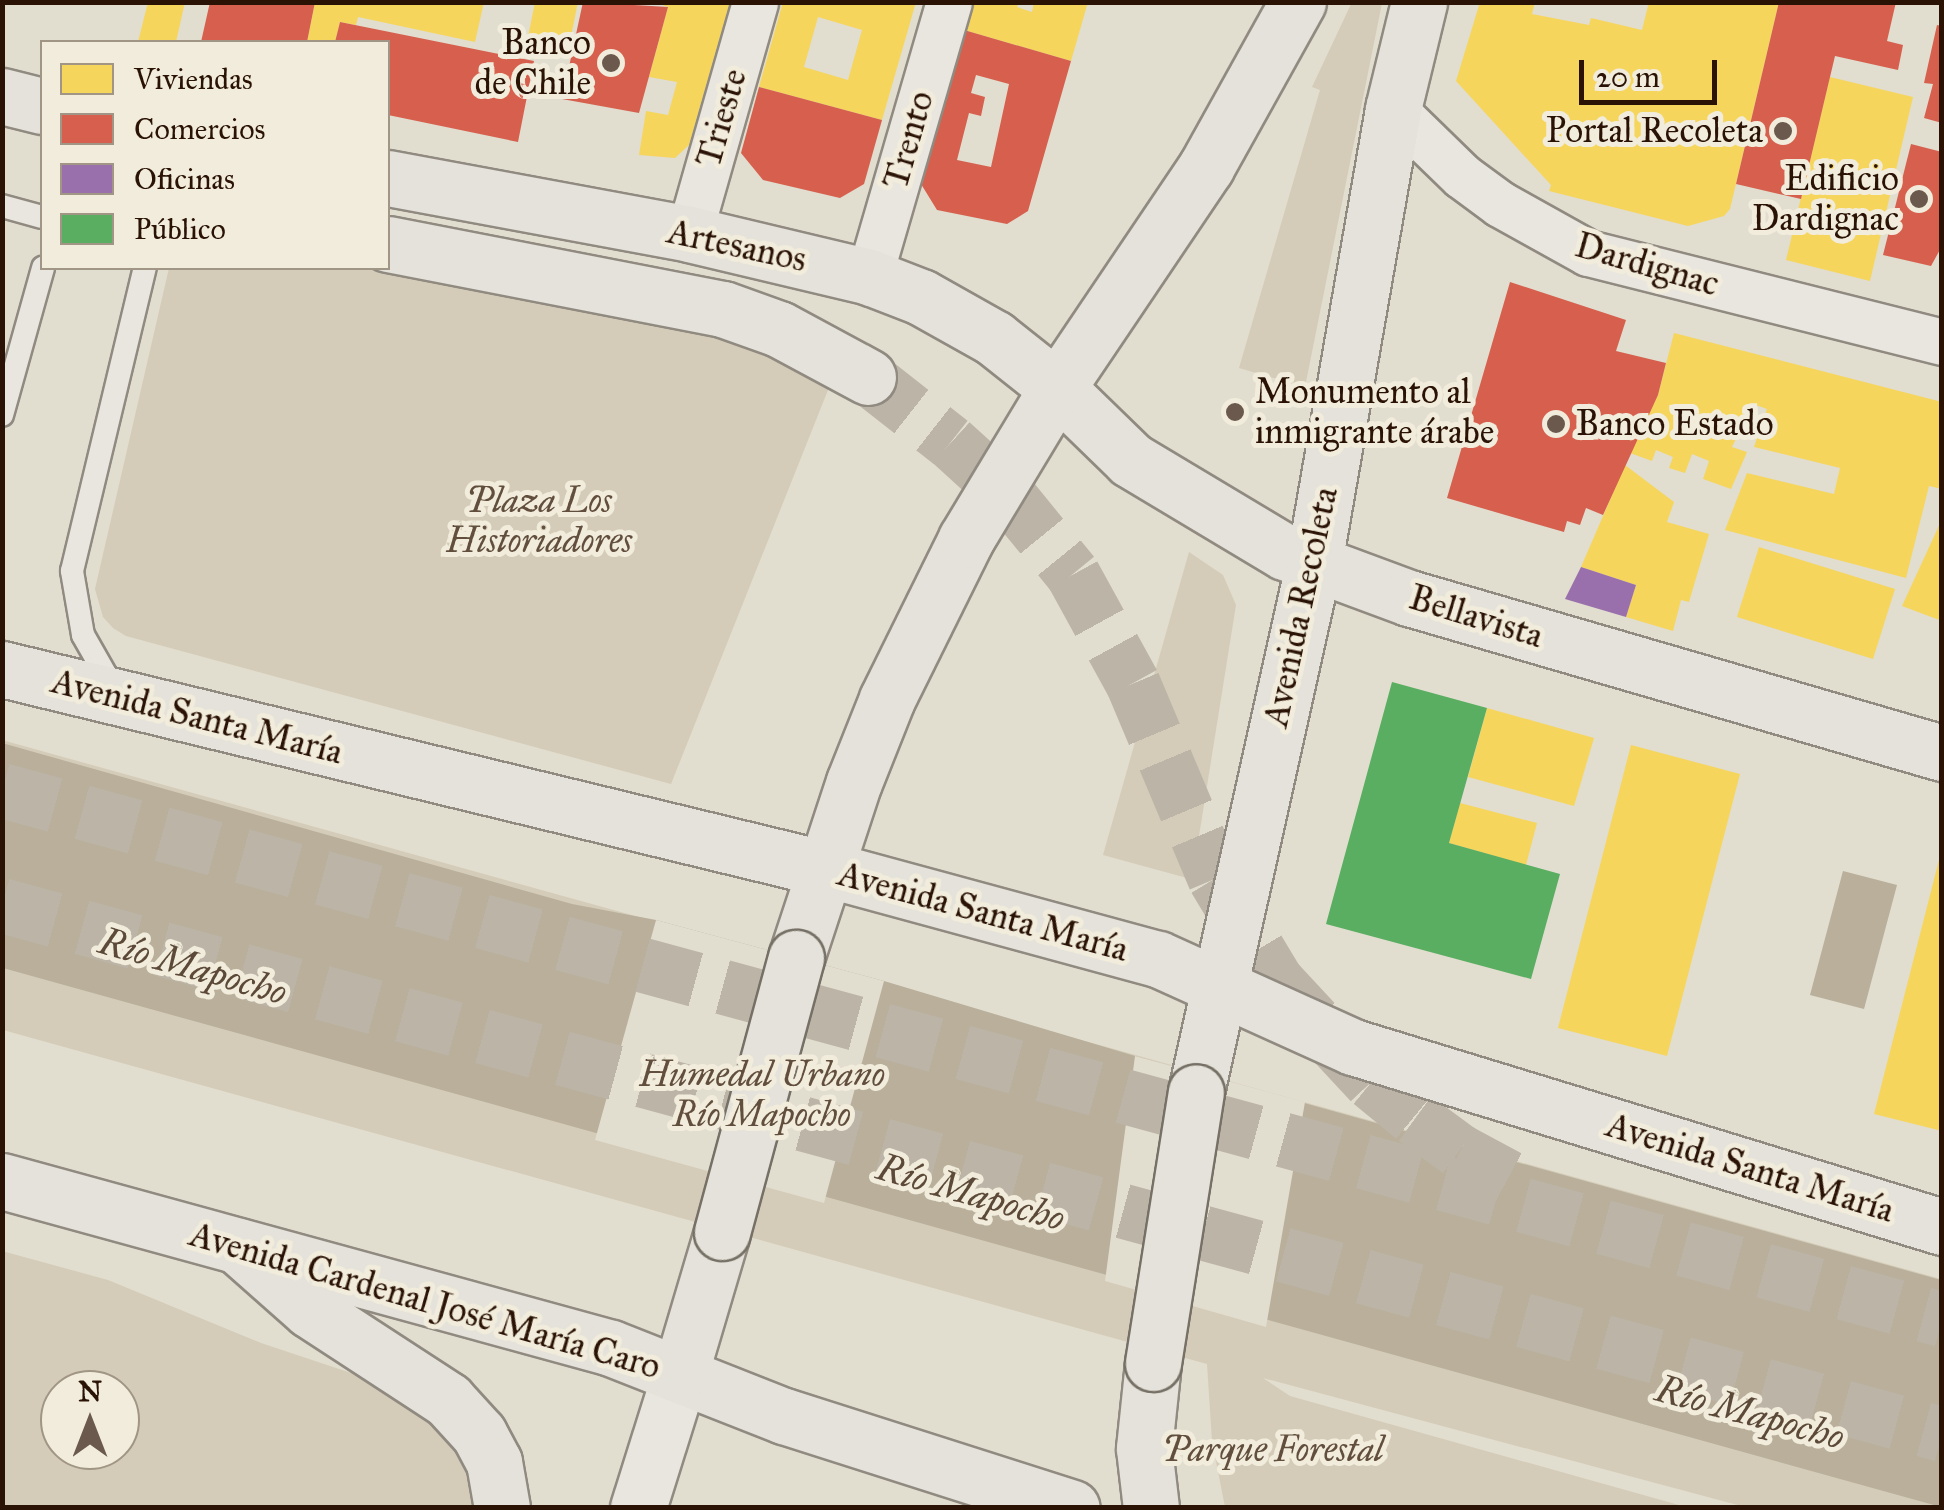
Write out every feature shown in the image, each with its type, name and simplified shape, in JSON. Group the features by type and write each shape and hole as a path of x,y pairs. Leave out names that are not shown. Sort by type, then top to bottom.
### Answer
{"main road":[{"path":"638,1508 722,1232 796,958 854,782 924,618 1009,462 1206,167 1298,2"},
{"name":"Avenida Recoleta","path":"1151,1508 1144,1448 1153,1363 1196,1092 1314,562 1393,110 1419,2"},
{"path":"2,96 40,106"},
{"name":"Artesanos","path":"390,178 689,234 870,277 970,322 1057,388"},
{"path":"390,244 723,309 779,329 868,377"},
{"name":"Bellavista","path":"1057,388 1131,460 1258,540 1409,598 1942,753"},
{"name":"Avenida Santa María","path":"2,669 826,869 1158,959 1352,1047 1942,1227"},
{"name":"Avenida Cardenal José María Caro","path":"2,1181 610,1348 784,1416 1072,1508"},
{"path":"238,1246 310,1310 448,1400 478,1434 494,1462 502,1508"}],"street":[{"name":"Trieste","path":"689,234 754,2"},
{"name":"Trento","path":"870,277 948,2"},
{"name":"Dardignac","path":"1393,110 1474,186 1543,231 1588,253 1942,342"}],"lane":[{"path":"2,206 40,216"},
{"path":"2,415 42,270"},
{"path":"145,270 72,571 74,604 95,662 112,686 146,705"}],"green space":[{"path":"1352,2 1382,3 1305,387 1239,368 1320,90 1312,87"},
{"name":"Plaza Los Historiadores","path":"169,270 383,270 716,334 768,353 830,385 671,784 126,636 103,617 95,589"},
{"path":"1189,552 1223,575 1236,605 1195,861 1187,878 1103,855"},
{"name":"Humedal Urbano Río Mapocho","path":"2,740 1941,1279 1941,1507 1745,1507 1263,1378 1290,1396 1686,1507 1225,1507 1212,1441 1207,1364 3,1030"},
{"path":"2,1251 108,1280 261,1343 354,1374 412,1402 454,1432 484,1507 3,1507"}],"water":[{"name":"Humedal Urbano Río Mapocho","path":"2,743 572,904 656,920 884,981 1135,1056 1941,1280 1941,1507 3,968"},
{"path":"1843,871 1897,885 1864,1009 1810,995"}],"pier":[{"path":"656,920 884,981 824,1203 595,1140"},
{"path":"1135,1056 1305,1102 1266,1327 1105,1281"}],"building: Viviendas":[{"path":"148,2 185,2 176,40 138,40"},
{"path":"315,2 484,2 475,42 358,17 356,25 340,22 336,40 307,40"},
{"path":"535,2 578,2 567,56 526,47"},
{"path":"654,2 730,2 689,145 675,158 639,155 646,111 668,115 677,82 649,77 668,7"},
{"path":"783,2 916,2 882,120 759,87","holes":["818,17 862,30 848,80 804,67"]},
{"path":"971,2 1019,2 1017,7 1032,12 1034,2 1088,2 1071,61 964,30"},
{"path":"1480,2 1535,2 1532,14 1589,25 1591,18 1642,30 1649,2 1779,2 1730,209 1724,216 1688,226 1549,191 1551,185 1456,81"},
{"path":"1830,77 1913,97 1870,281 1786,260"},
{"path":"1674,333 1942,402 1942,489 1929,486 1906,578 1725,530 1747,473 1834,494 1840,468 1754,447 1767,409 1753,404 1732,447 1747,452 1731,489 1703,479 1709,461 1692,454 1685,473 1669,468 1673,457 1656,450 1652,461 1630,453 1658,395"},
{"path":"1625,465 1674,502 1667,522 1709,534 1689,602 1681,600 1673,631 1626,617 1636,585 1581,567"},
{"path":"1942,519 1942,621 1902,606"},
{"path":"1759,547 1895,589 1873,659 1737,617"},
{"path":"1487,708 1594,738 1574,806 1468,777"},
{"path":"1631,745 1740,774 1667,1056 1558,1028"},
{"path":"1460,803 1537,823 1526,865 1449,843"},
{"path":"1942,856 1942,1131 1874,1114"}],"building: Comercios":[{"path":"210,2 315,2 307,40 201,40"},
{"name":"Banco de Chile","path":"583,2 668,7 639,113 562,99"},
{"name":"Portal Recoleta","path":"1779,2 1896,2 1887,41 1903,45 1898,70 1835,56 1801,199 1736,184"},
{"path":"340,22 534,61 518,142 390,115 390,40 336,40"},
{"name":"Edificio Dardignac","path":"1937,25 1942,26 1942,123 1924,118 1933,84 1924,83"},
{"path":"964,30 1071,61 1028,211 1007,224 937,210 921,184","holes":["976,75 1009,84 991,167 957,160 969,113 981,116 985,97 971,93"]},
{"path":"759,87 882,120 864,184 840,198 763,180 741,153"},
{"name":"Edificio Dardignac","path":"1911,144 1942,152 1942,246 1931,266 1883,255"},
{"name":"Banco Estado","path":"1510,282 1626,320 1616,351 1666,363 1658,395 1603,515 1586,508 1580,525 1567,521 1564,532 1447,498"}],"building: Oficinas":[{"path":"1581,567 1636,585 1626,617 1565,599"}],"building: Público":[{"path":"1392,682 1487,708 1449,843 1560,874 1531,979 1326,924"}],"tunnel":[{"path":"868,377 951,442 1007,493 1073,574 1133,683 1215,878 1277,981 1371,1082 1460,1151 1514,1180"},
{"path":"2,790 1942,1319"},
{"path":"2,905 1942,1434"}],"place":[{"name":"Banco de Chile","path":"611,63"},
{"name":"Portal Recoleta","path":"1783,131"},
{"name":"Edificio Dardignac","path":"1919,199"},
{"name":"Monumento al inmigrante árabe","path":"1235,412"},
{"name":"Banco Estado","path":"1556,424"}],"water label":[{"name":"Río Mapocho","path":"193,967"},
{"name":"Río Mapocho","path":"971,1193"},
{"name":"Río Mapocho","path":"1750,1413"}],"park label":[{"name":"Parque Forestal","path":"1273,1450"}]}
